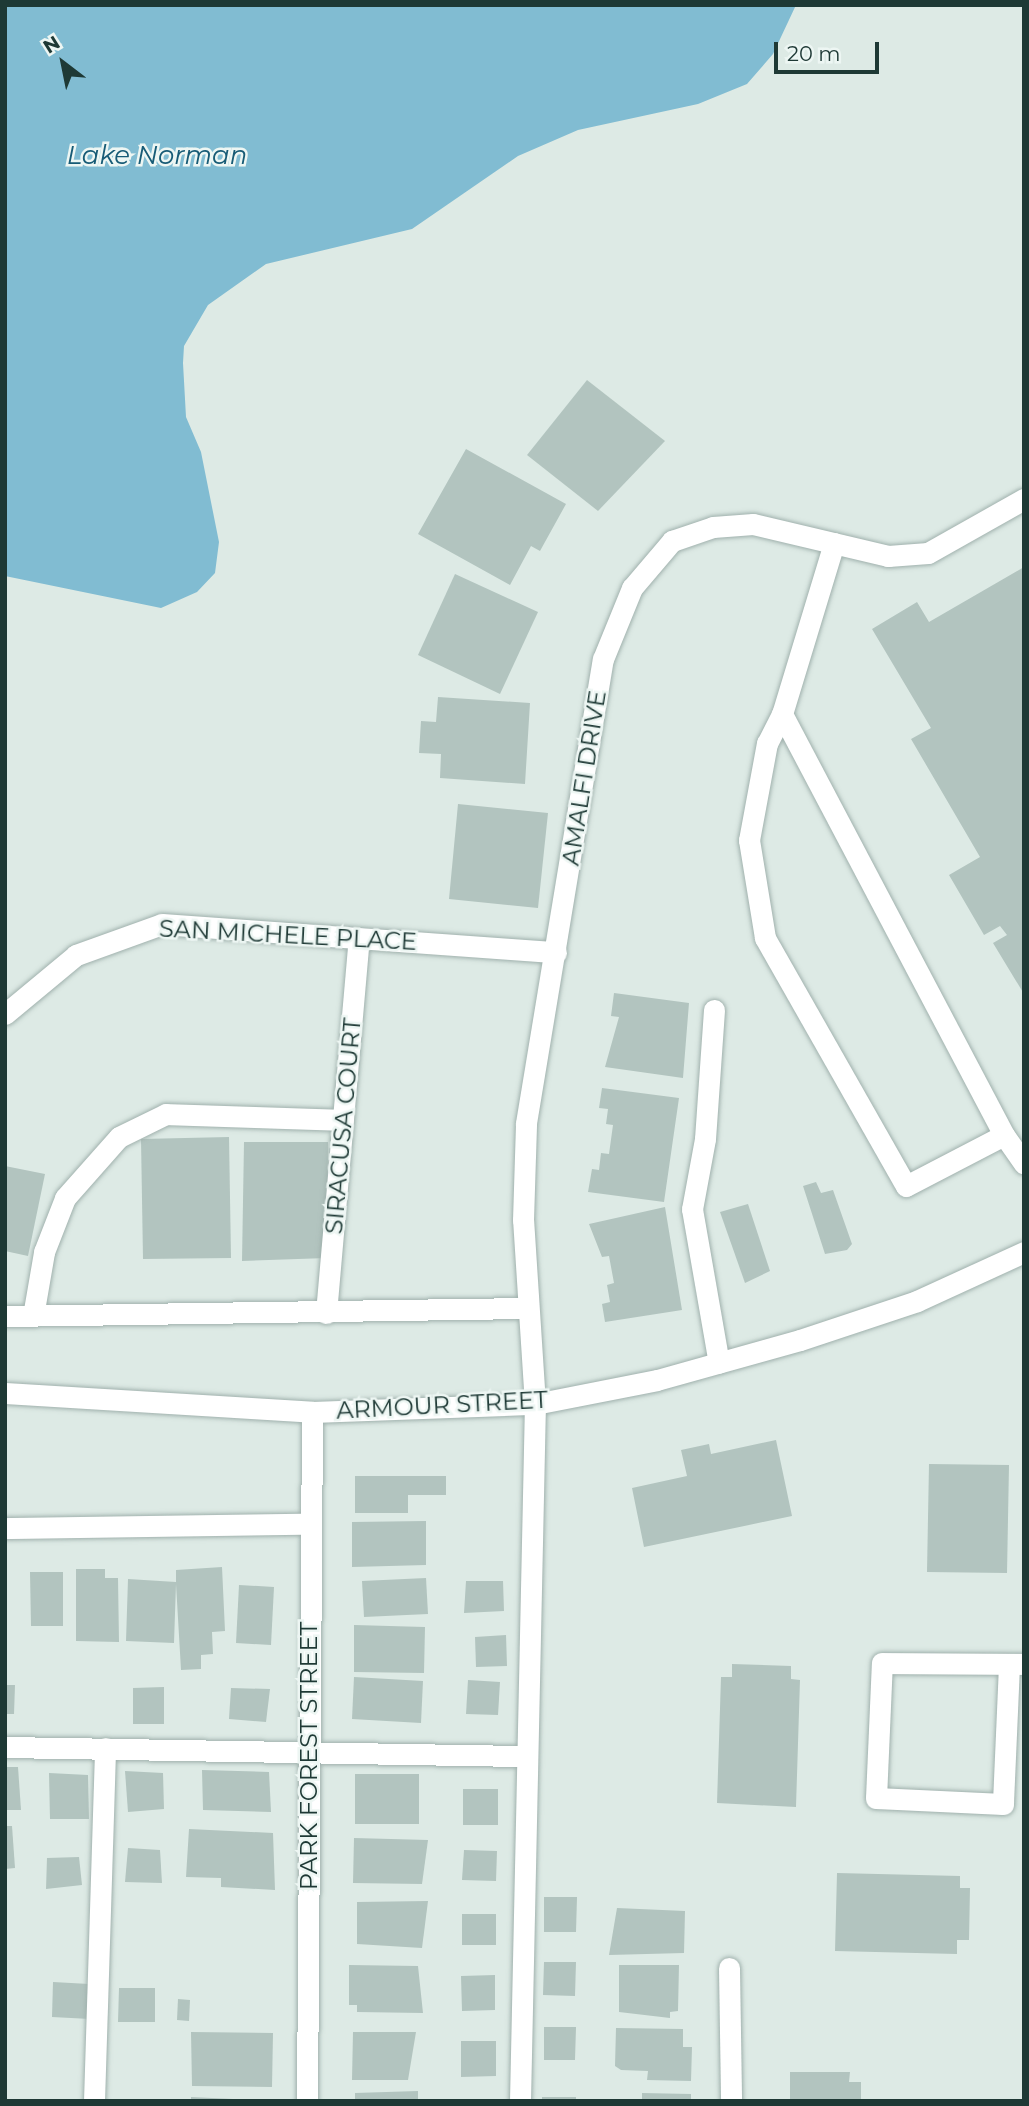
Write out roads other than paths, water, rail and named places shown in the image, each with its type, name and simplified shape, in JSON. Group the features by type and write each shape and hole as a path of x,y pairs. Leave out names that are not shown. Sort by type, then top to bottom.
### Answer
{"street":[{"name":"AMALFI DRIVE","path":"520,2101 523,1756 535,1404 527,1308 526,1123 603,659 632,588 672,541 713,527 753,524 888,556 928,553 1024,499"},
{"path":"834,543 782,714 767,744 749,840 765,939 906,1186 1004,1135"},
{"path":"782,714 1004,1135 1024,1164"},
{"name":"SAN MICHELE PLACE","path":"5,1014 76,955 162,924 556,952"},
{"name":"SIRACUSA COURT","path":"326,1313 359,938"},
{"path":"714,1010 705,1139 692,1209 719,1363"},
{"path":"33,1316 44,1252 65,1198 120,1137 166,1114 343,1120"},
{"name":"ARMOUR STREET","path":"5,1392 312,1412 535,1404 719,1363 917,1301 1024,1252"},
{"path":"5,1315 326,1313 527,1308"},
{"name":"PARK FOREST STREET","path":"307,2101 311,1750 309,1524 312,1412"},
{"path":"5,1528 309,1524"},
{"path":"882,1662 1016,1664 1003,1804 876,1798 882,1662"},
{"path":"5,1747 311,1750 523,1756"},
{"path":"94,2101 105,1748"},
{"path":"729,1968 731,2101"}],"water":[{"name":"Lake Norman","path":"5,5 796,5 773,54 747,84 698,104 578,130 518,156 412,229 266,264 208,305 184,346 183,363 186,417 201,452 219,542 215,573 197,592 161,608 5,576"}]}
